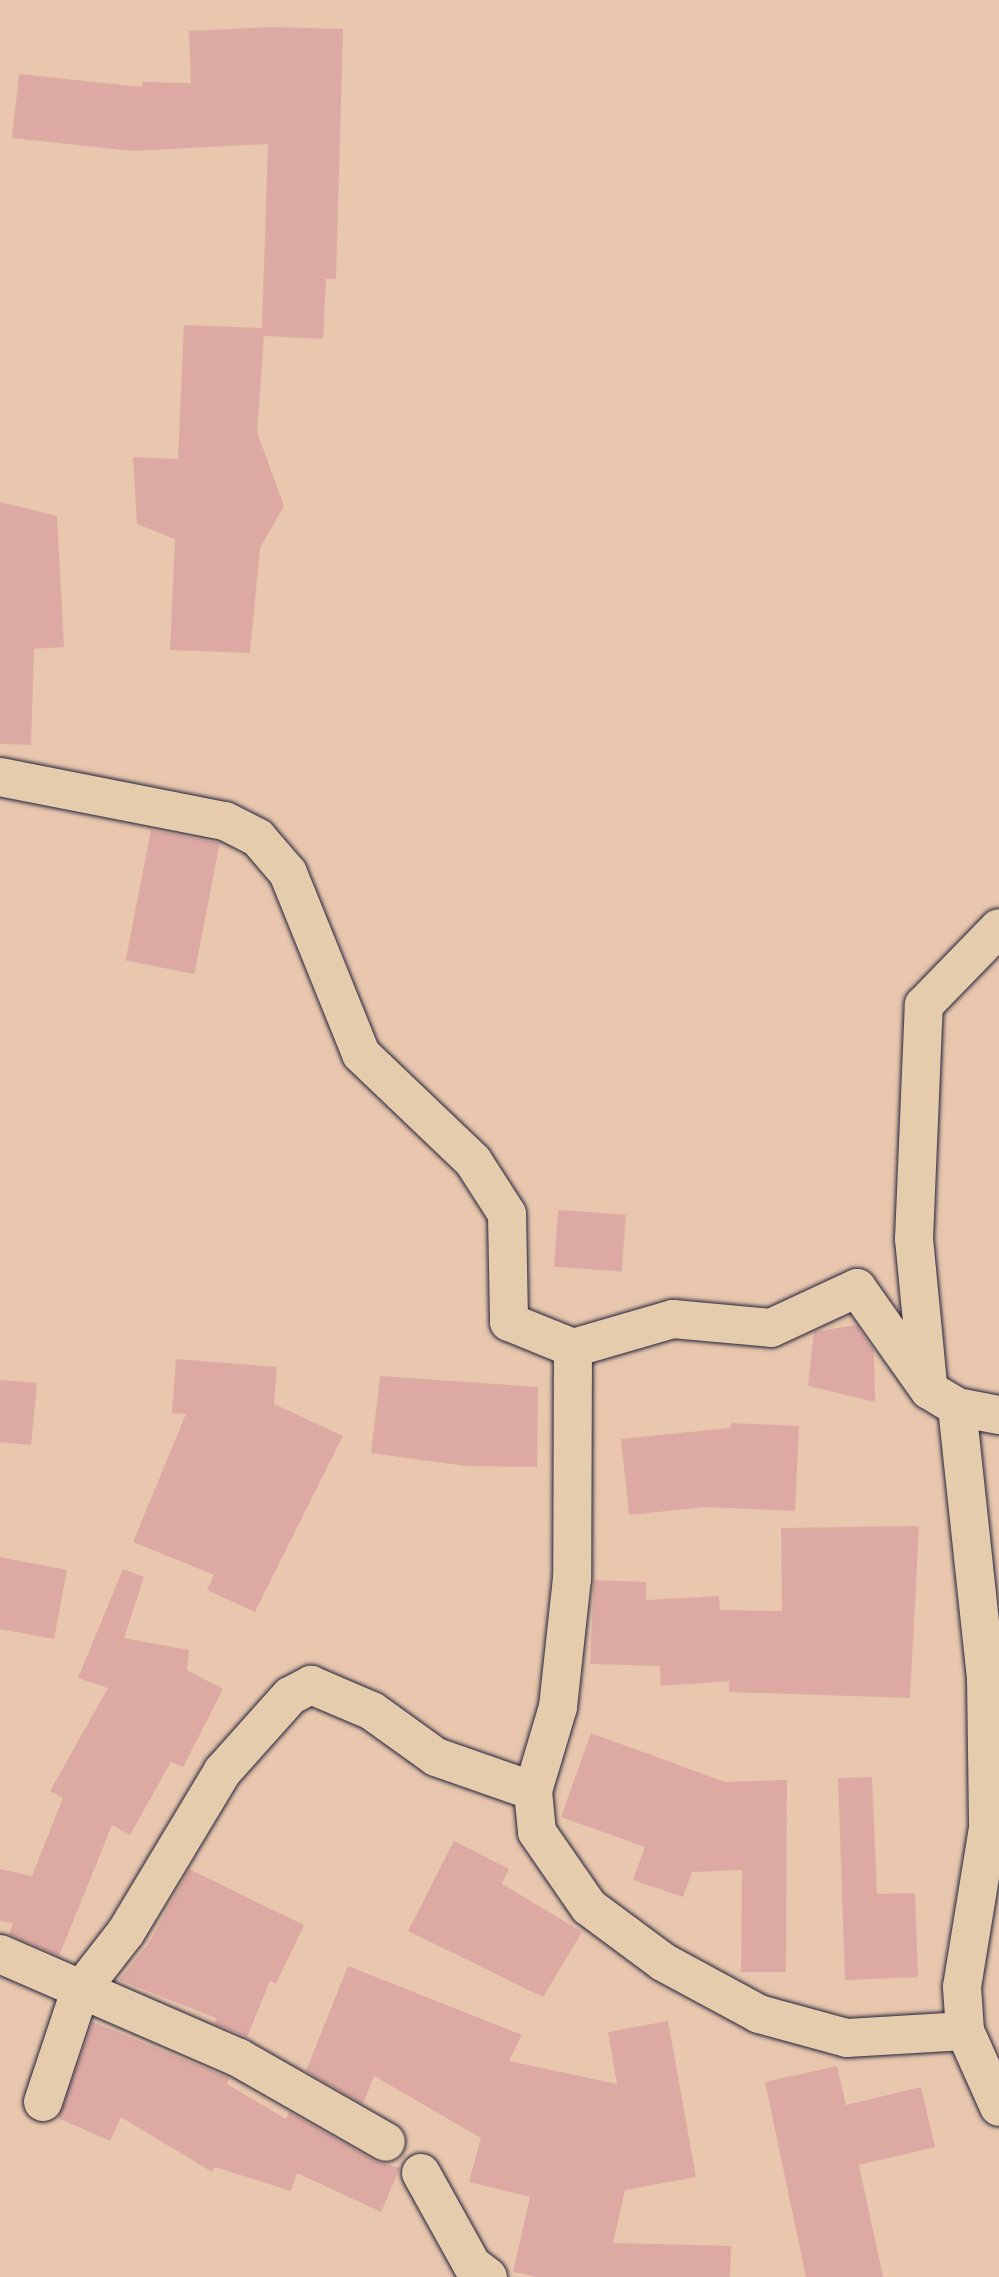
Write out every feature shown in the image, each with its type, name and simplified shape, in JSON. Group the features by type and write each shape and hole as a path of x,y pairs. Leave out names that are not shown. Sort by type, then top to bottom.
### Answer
{"street":[{"path":"0,777 225,821 258,838 288,873 361,1054 473,1161 507,1213 509,1322 573,1348 673,1319 771,1328 857,1288 943,1398 999,1415"},
{"path":"999,928 924,1005 914,1239 943,1398 986,1679 988,1801 962,1987 965,2031 999,2107"},
{"path":"573,1348 572,1578 558,1707 533,1791 537,1832 589,1907 663,1962 759,2014 847,2038 965,2031"},
{"path":"43,2102 79,1991 126,1932 222,1772 290,1696 311,1685 372,1711 436,1757 533,1791"},
{"path":"0,1954 79,1991 239,2058 386,2142"},
{"path":"421,2173 472,2265 488,2277"}],"building":[{"path":"271,27 343,29 336,279 326,279 323,339 264,336 257,432 284,506 260,548 250,653 170,650 175,539 137,524 133,457 178,459 184,325 262,328 268,144 132,151 12,138 19,74 142,87 143,82 191,83 189,31"},
{"path":"0,502 57,516 64,647 34,649 31,745 0,744"},
{"path":"151,830 220,843 194,974 126,961"},
{"path":"558,1210 626,1215 622,1272 554,1267"},
{"path":"856,1325 874,1350 875,1402 808,1386 814,1332"},
{"path":"176,1359 277,1367 274,1404 343,1436 255,1612 207,1590 214,1575 133,1542 186,1414 172,1413"},
{"path":"380,1376 538,1387 537,1467 466,1466 371,1453"},
{"path":"0,1380 37,1383 31,1445 0,1442"},
{"path":"731,1423 799,1426 795,1511 706,1507 629,1515 621,1439 730,1428"},
{"path":"919,1526 910,1698 729,1692 729,1681 661,1686 660,1666 590,1664 594,1580 646,1582 646,1600 719,1596 720,1610 782,1611 781,1528"},
{"path":"0,1557 67,1570 54,1639 0,1629"},
{"path":"123,1569 144,1577 124,1638 189,1650 187,1670 223,1689 183,1767 171,1762 130,1835 112,1825 59,1956 9,1934 13,1923 0,1921 0,1869 32,1876 63,1798 50,1791 108,1688 78,1678"},
{"path":"591,1733 725,1782 787,1780 786,1972 741,1972 742,1870 692,1872 683,1897 633,1880 645,1847 561,1817"},
{"path":"872,1777 877,1894 915,1893 918,1977 845,1980 838,1778"},
{"path":"454,1841 509,1869 502,1884 582,1932 543,1997 408,1931"},
{"path":"189,1869 304,1925 276,1984 270,1981 247,2037 215,2024 216,2018 119,1980 149,1943"},
{"path":"348,1966 522,2035 509,2061 617,2084 608,2032 668,2021 696,2177 625,2190 613,2243 731,2246 730,2277 537,2277 513,2272 530,2197 469,2182 481,2138 374,2076 363,2104 306,2071"},
{"path":"93,2022 229,2078 227,2084 286,2119 289,2112 375,2161 400,2168 381,2212 297,2173 291,2191 215,2167 212,2172 121,2117 110,2141 58,2118"},
{"path":"837,2066 846,2105 921,2087 935,2147 859,2165 883,2277 806,2277 765,2082"}]}
